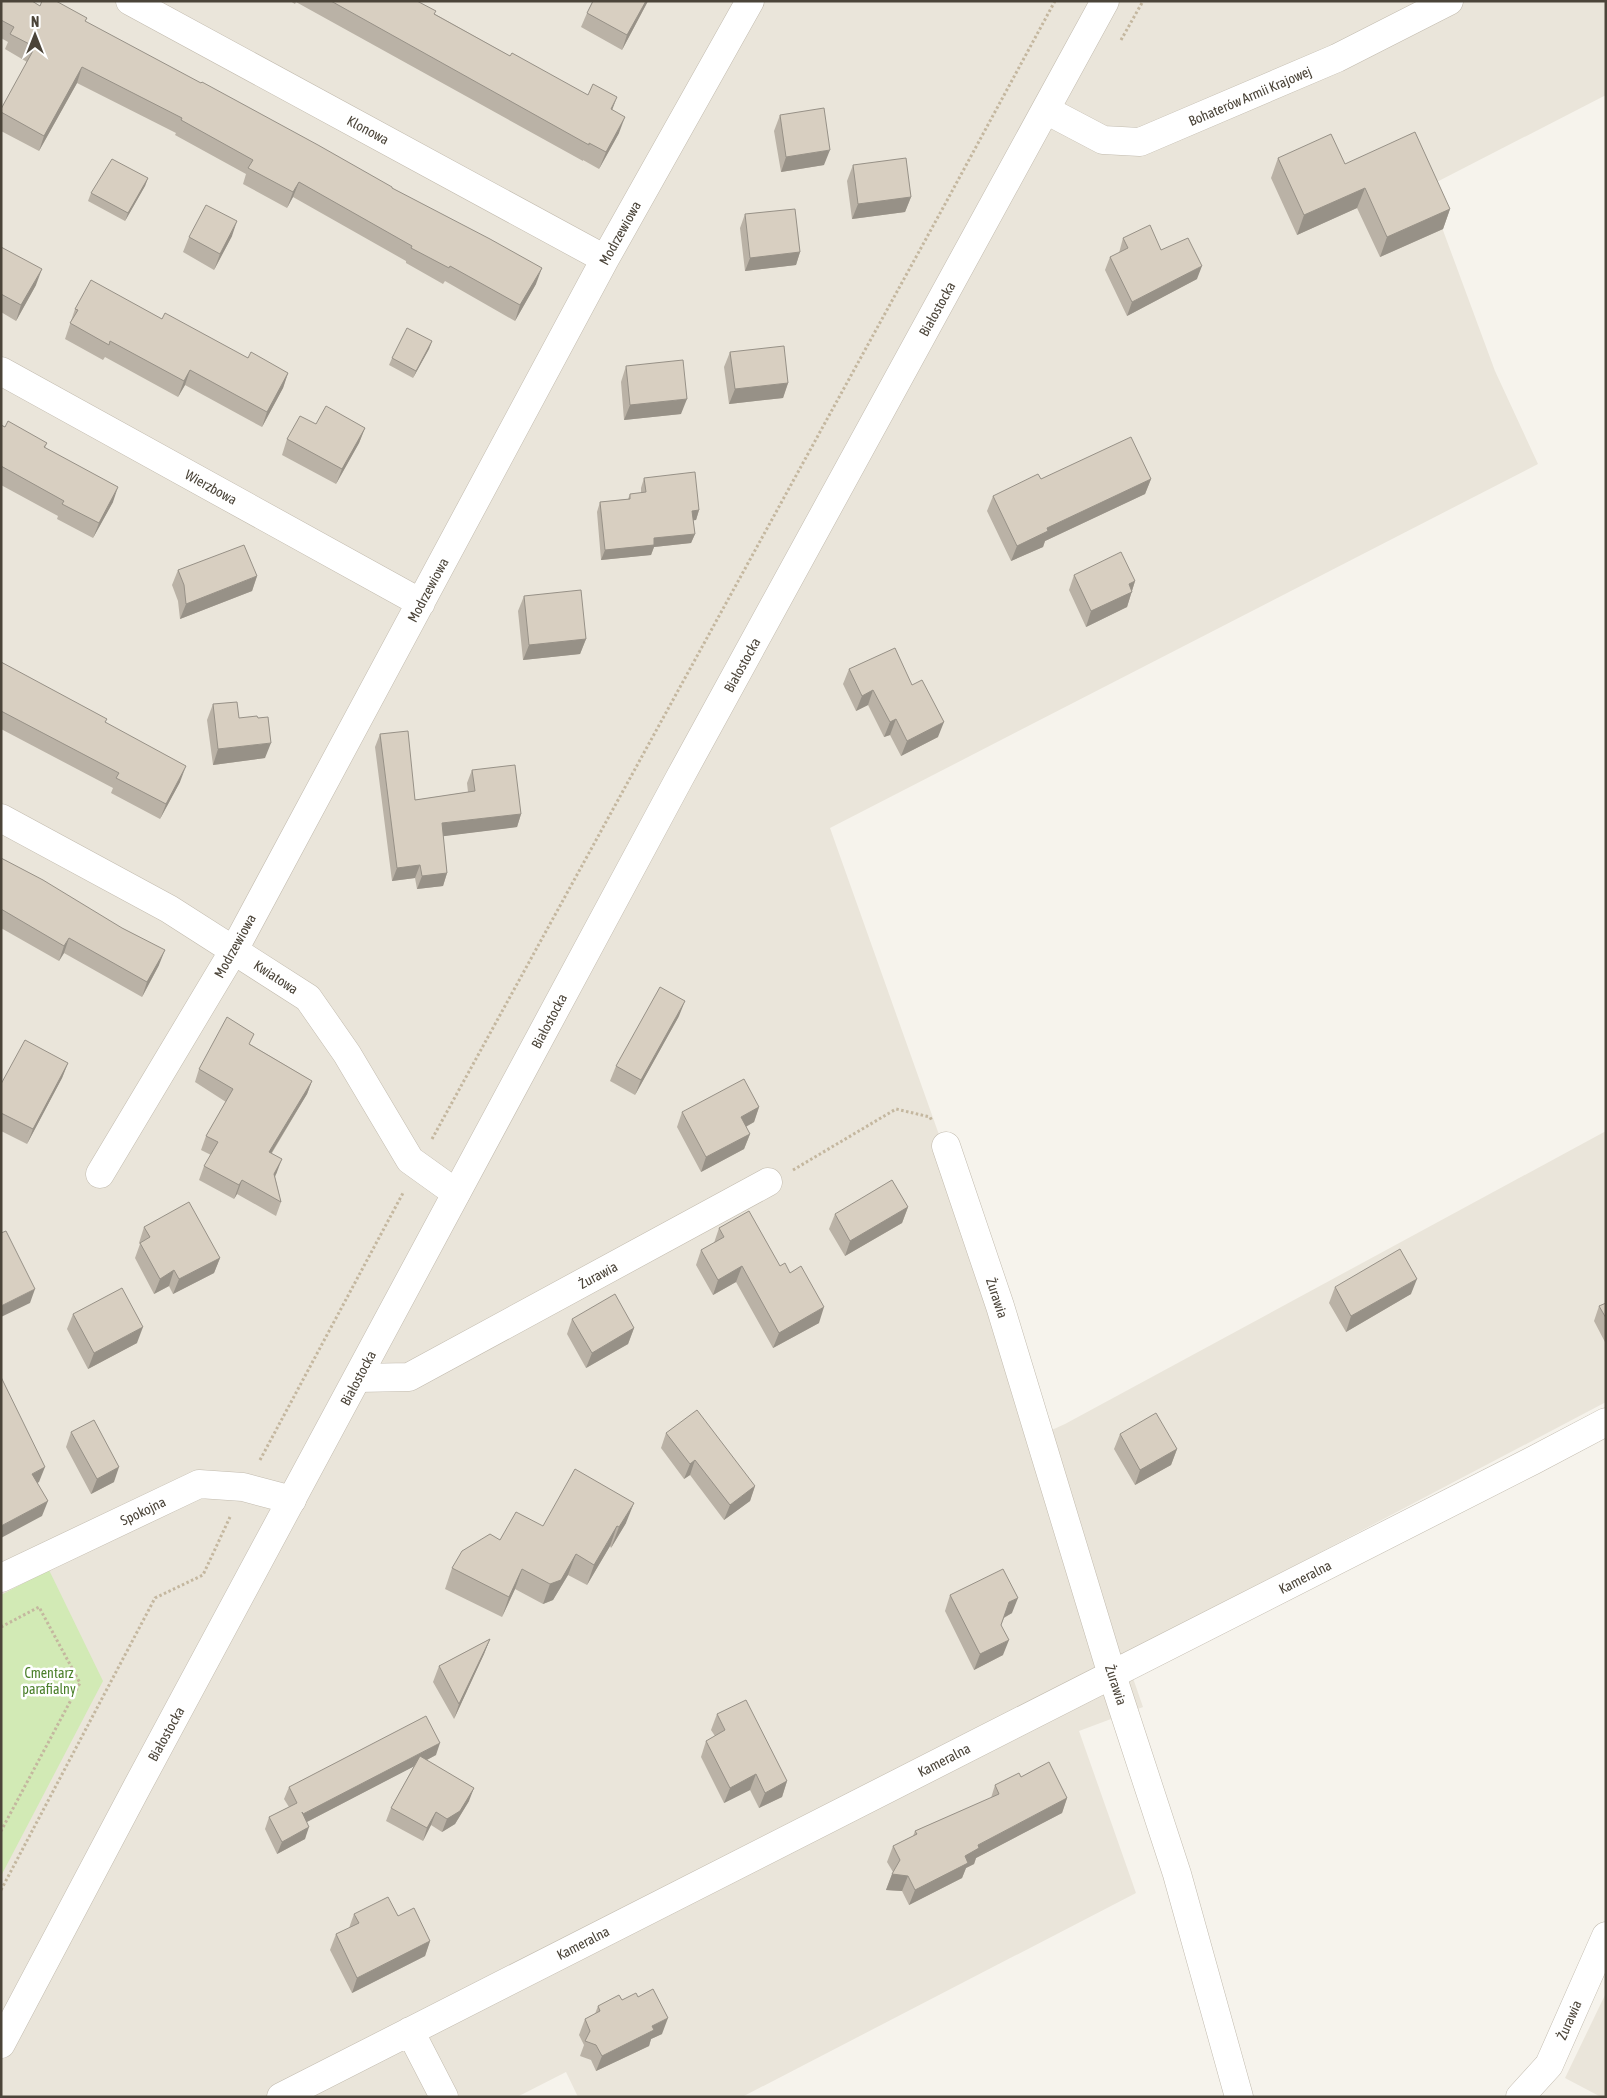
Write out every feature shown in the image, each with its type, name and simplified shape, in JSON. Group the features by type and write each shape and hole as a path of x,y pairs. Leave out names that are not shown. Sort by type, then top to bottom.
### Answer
{"street":[{"name":"Klonowa","path":"130,1 605,259"},
{"name":"Modrzewiowa","path":"100,1174 234,950 605,259 750,1"},
{"name":"Białostocka","path":"1,2044 697,747 1105,1"},
{"name":"Bohaterów Armii Krajowej","path":"1046,110 1102,140 1140,142 1337,58 1449,1"},
{"name":"Wierzbowa","path":"1,371 421,603"},
{"name":"Kwiatowa","path":"1,818 169,909 308,998 347,1054 410,1160 456,1193"},
{"name":"Żurawia","path":"946,1146 1000,1306 1112,1675 1177,1874 1239,2097"},
{"name":"Żurawia","path":"358,1378 409,1377 768,1182"},
{"name":"Kameralna","path":"281,2097 1606,1422"},
{"name":"Spokojna","path":"1,1578 199,1484 243,1488 292,1500"},
{"name":"Żurawia","path":"1520,2097 1549,2065 1606,1936"},
{"path":"410,2031 444,2097"}],"path":[{"path":"1,1890 155,1598 203,1574 243,1488 270,1443 417,1165 1055,1"},
{"path":"768,1182 814,1159 896,1109 930,1116 946,1146"},
{"path":"1,1626 39,1607 80,1683 1,1831"}],"shaded area":[{"path":"1,1 1606,1 1606,95 1427,187 1495,371 1538,464 830,828 1045,1433 1065,1424 1606,1131 1606,1402 1125,1655 1143,1707 1079,1731 1136,1893 742,2097 578,2097 566,2072 517,2097 1,2097"},
{"path":"1606,1993 1606,2097 1601,2097 1565,2078"}],"green space":[{"name":"Cmentarz parafialny","path":"49,1570 103,1681 1,1876 1,1595"}],"building":[{"path":"1,1 32,1 40,6 42,1 56,1 87,18 85,21 202,82 392,188 542,268 520,305 450,266 449,268 411,248 412,246 299,182 293,192 248,168 253,160 181,120 182,118 82,67 44,136 1,112 35,47 10,34 14,27 1,20"},
{"path":"331,1 417,1 436,11 434,14 510,56 512,53 588,95 593,84 617,97 611,109 625,117 606,152 589,143 589,145"},
{"path":"593,1 646,1 627,35 587,13"},
{"path":"824,108 830,150 786,157 780,115"},
{"path":"1415,132 1450,209 1387,237 1365,188 1304,215 1278,158 1331,134 1345,164"},
{"path":"906,158 911,197 858,204 853,165"},
{"path":"112,159 148,178 128,213 91,193"},
{"path":"206,205 237,221 220,254 189,237"},
{"path":"795,209 800,252 750,258 745,214"},
{"path":"1150,225 1161,250 1188,238 1202,266 1132,302 1110,257 1128,248 1123,238"},
{"path":"1,247 42,269 21,305 1,294"},
{"path":"91,280 162,319 165,313 248,358 251,352 288,373 267,412 190,370 184,381 110,341 109,345 70,323 78,310 75,309"},
{"path":"407,328 432,341 416,371 392,358"},
{"path":"784,346 788,383 735,389 730,352"},
{"path":"683,360 687,399 630,405 626,366"},
{"path":"326,406 365,428 342,469 287,439 300,416 316,424"},
{"path":"8,421 47,443 44,447 118,487 99,523 62,504 64,501 1,466 1,425 5,427"},
{"path":"1131,437 1151,479 1047,528 1048,531 1017,546 993,496 1038,474 1041,479"},
{"path":"695,472 699,510 692,511 695,534 654,538 654,545 605,550 600,502 630,499 630,494 646,492 644,478"},
{"path":"244,545 257,576 186,604 184,585 178,570"},
{"path":"1121,552 1135,581 1129,584 1132,592 1091,611 1074,575"},
{"path":"581,590 586,639 529,645 524,596"},
{"path":"895,648 912,685 922,680 944,722 907,741 896,719 890,722 873,690 862,696 849,669"},
{"path":"1,662 107,719 105,722 186,766 166,804 116,778 119,773 1,711"},
{"path":"237,702 239,718 268,717 271,743 218,749 213,704"},
{"path":"408,731 415,800 475,791 472,770 515,765 521,814 442,823 447,873 422,876 420,865 397,868 380,734"},
{"path":"1,858 43,880 122,928 165,950 147,982 69,938 64,946 1,909"},
{"path":"660,987 685,1001 641,1080 616,1066"},
{"path":"227,1017 254,1034 249,1044 312,1081 269,1152 282,1159 274,1174 281,1202 242,1180 239,1185 204,1166 218,1142 206,1136 233,1089 199,1069"},
{"path":"25,1040 68,1063 33,1129 1,1113 1,1084"},
{"path":"744,1079 759,1107 741,1117 750,1134 706,1157 682,1112"},
{"path":"892,1180 908,1207 850,1241 835,1214"},
{"path":"189,1202 220,1258 179,1279 174,1270 160,1279 140,1243 150,1237 144,1227"},
{"path":"749,1211 780,1266 785,1263 790,1273 801,1266 824,1307 779,1333 742,1266 718,1280 701,1250 724,1237 719,1228"},
{"path":"6,1231 35,1289 1,1306 1,1233"},
{"path":"1400,1249 1417,1279 1351,1316 1335,1287"},
{"path":"122,1288 143,1327 94,1353 73,1314"},
{"path":"615,1294 634,1328 592,1353 572,1319"},
{"path":"1606,1303 1606,1318 1599,1306"},
{"path":"1,1377 45,1467 32,1474 48,1501 1,1526"},
{"path":"697,1410 755,1486 730,1505 695,1460 690,1464 666,1433"},
{"path":"1156,1413 1177,1449 1140,1470 1120,1434"},
{"path":"94,1420 119,1467 97,1479 71,1432"},
{"path":"575,1469 634,1503 619,1527 617,1526 594,1565 576,1554 561,1580 550,1584 522,1569 509,1597 452,1568 462,1551 490,1534 500,1540 516,1512 543,1526"},
{"path":"1003,1569 1018,1598 1009,1602 1001,1625 1009,1640 980,1654 950,1595"},
{"path":"490,1639 459,1704 439,1666"},
{"path":"746,1700 787,1781 765,1793 756,1774 730,1788 706,1741 725,1730 717,1714"},
{"path":"426,1716 440,1743 303,1814 302,1812 309,1827 282,1842 269,1817 297,1803 289,1787"},
{"path":"420,1756 474,1788 460,1811 447,1819 436,1812 427,1828 391,1808"},
{"path":"1049,1762 1067,1798 978,1845 979,1848 965,1856 968,1863 915,1890 908,1876 892,1874 900,1860 893,1846 917,1834 915,1831 999,1794 995,1785 1019,1773 1021,1777"},
{"path":"388,1897 398,1916 414,1908 430,1941 357,1978 336,1934 359,1923 354,1914"},
{"path":"653,1989 668,2018 652,2026 654,2030 602,2056 596,2045 585,2041 590,2031 585,2019 600,2011 598,2006 619,1995 622,2000 636,1993 638,1997"}]}
